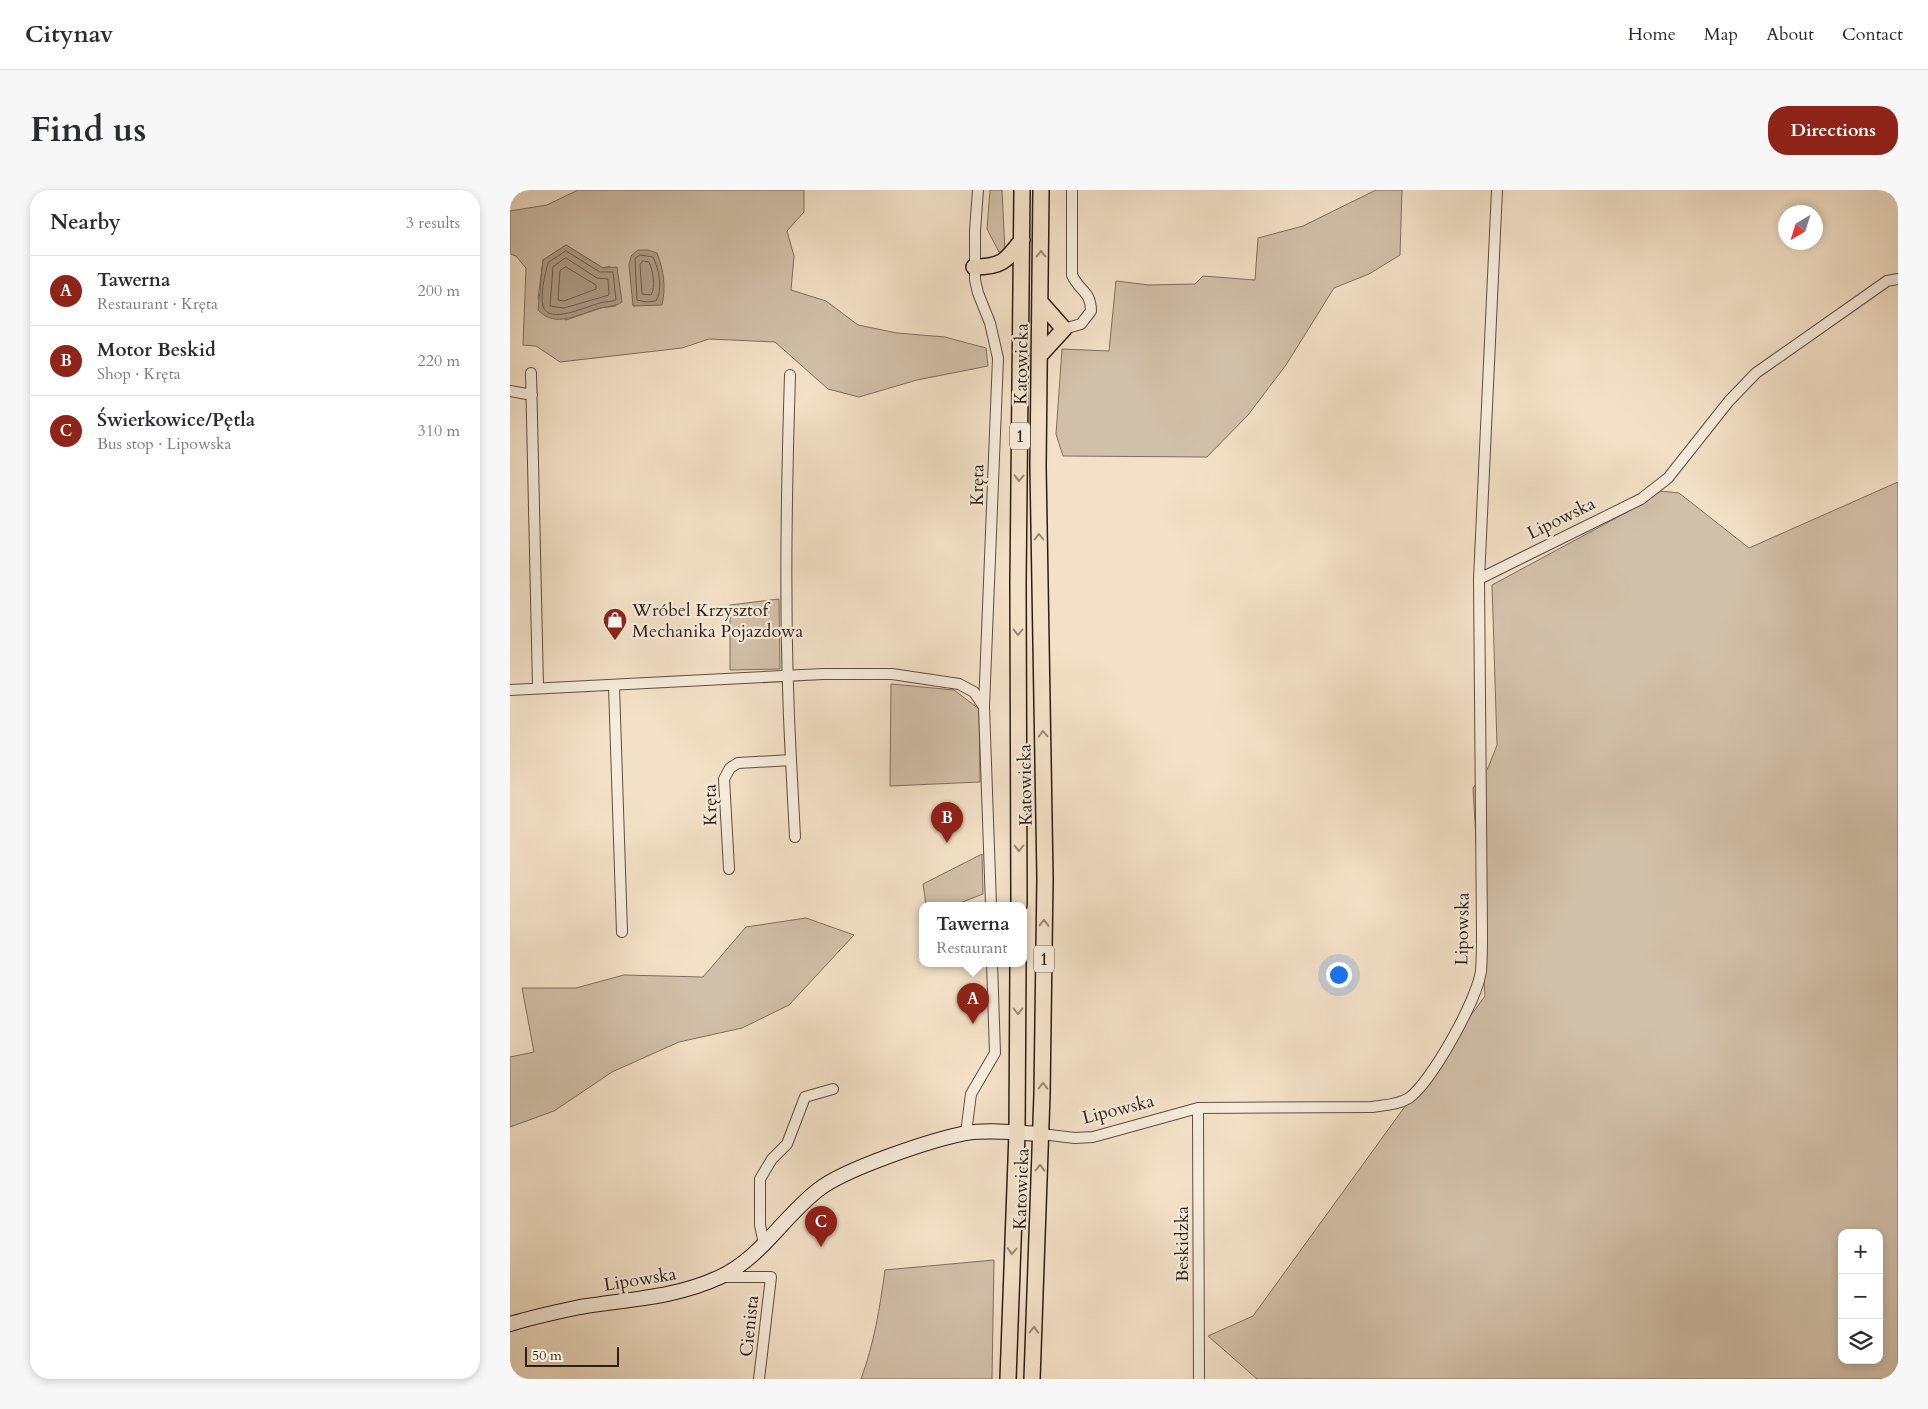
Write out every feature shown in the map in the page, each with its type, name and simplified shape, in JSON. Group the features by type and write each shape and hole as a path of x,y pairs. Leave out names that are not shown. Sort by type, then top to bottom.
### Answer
{"main road":[{"name":"Katowicka","path":"1019,902 1018,583 1022,190"},
{"name":"Katowicka","path":"1032,1379 1041,1134 1045,850 1039,577 1041,190"},
{"path":"974,267 992,267 1002,264 1022,240"},
{"path":"1040,354 1064,329 1041,303"},
{"name":"Katowicka","path":"1008,1379 1016,1132 1018,967"}],"street":[{"name":"Kręta","path":"978,190 974,267 978,293 990,322 998,358 984,707 991,902"},
{"path":"1064,329 1082,324 1088,319 1091,311 1088,294 1075,282 1072,276 1072,190"},
{"path":"1479,579 1497,190"},
{"name":"Lipowska","path":"510,1324 580,1307 689,1290 742,1265 819,1188 854,1170 924,1145 966,1133 1016,1132 1075,1138 1093,1136 1198,1108 1372,1107 1396,1104 1409,1098 1427,1079 1470,1005 1481,973 1479,579 1641,500 1668,478 1730,401 1756,373 1887,281 1898,278"},
{"path":"531,373 538,687"},
{"path":"790,375 785,539 786,677 795,837"},
{"path":"510,391 532,395"},
{"path":"510,690 538,687 614,686 823,674 892,674 959,684 974,692 984,707"},
{"path":"614,686 622,932"},
{"name":"Kręta","path":"729,868 724,779 730,768 738,763 792,760"},
{"path":"966,1133 971,1094 995,1053 992,967"},
{"path":"764,1244 760,1225 760,1179 772,1159 787,1144 804,1097 834,1089"},
{"name":"Beskidzka","path":"1198,1108 1199,1379"},
{"name":"Cienista","path":"720,1277 771,1277 760,1379"}],"shaded area":[{"path":"578,190 804,190 804,212 787,231 794,256 791,290 826,301 858,325 897,333 945,337 986,348 988,366 917,380 859,397 828,389 775,342 709,339 682,348 560,362 536,346 523,345 526,268 516,256 510,254 510,211 547,205","holes":["566,245 603,268 610,266 616,306 601,308 566,320 538,299 543,260"]},
{"path":"990,190 1002,190 1005,252 999,252 987,229"},
{"path":"1376,190 1402,190 1400,255 1369,274 1334,288 1286,365 1248,415 1207,457 1063,456 1056,434 1062,349 1109,351 1116,281 1149,285 1195,284 1203,276 1255,280 1258,238 1303,226"},
{"path":"1898,482 1898,1379 1257,1379 1208,1336 1253,1316 1485,996 1473,788 1488,768 1497,745 1492,585 1631,510 1661,491 1679,493 1749,548"},
{"path":"779,599 780,669 730,670 730,605"},
{"path":"891,684 954,690 979,709 980,782 890,786"},
{"path":"982,854 983,894 963,902 926,902 923,884"},
{"path":"806,918 854,935 789,1005 742,1028 679,1042 612,1072 554,1111 510,1127 510,1057 534,1052 522,988 576,988 624,975 703,977 746,927"},
{"path":"994,1260 992,1379 861,1379 876,1325 885,1270"}],"water":[{"path":"566,245 603,268 617,267 622,302 614,306 560,319 552,319 538,310 543,260"},
{"path":"638,250 648,250 657,253 664,279 662,305 633,306 629,265 631,256"}],"place":[{"name":"Wróbel Krzysztof Mechanika Pojazdowa","path":"615,641"},
{"name":"Motor Beskid","path":"947,843"},
{"name":"Tawerna","path":"973,1024"},
{"name":"Świerkowice/Pętla","path":"821,1247"}]}
